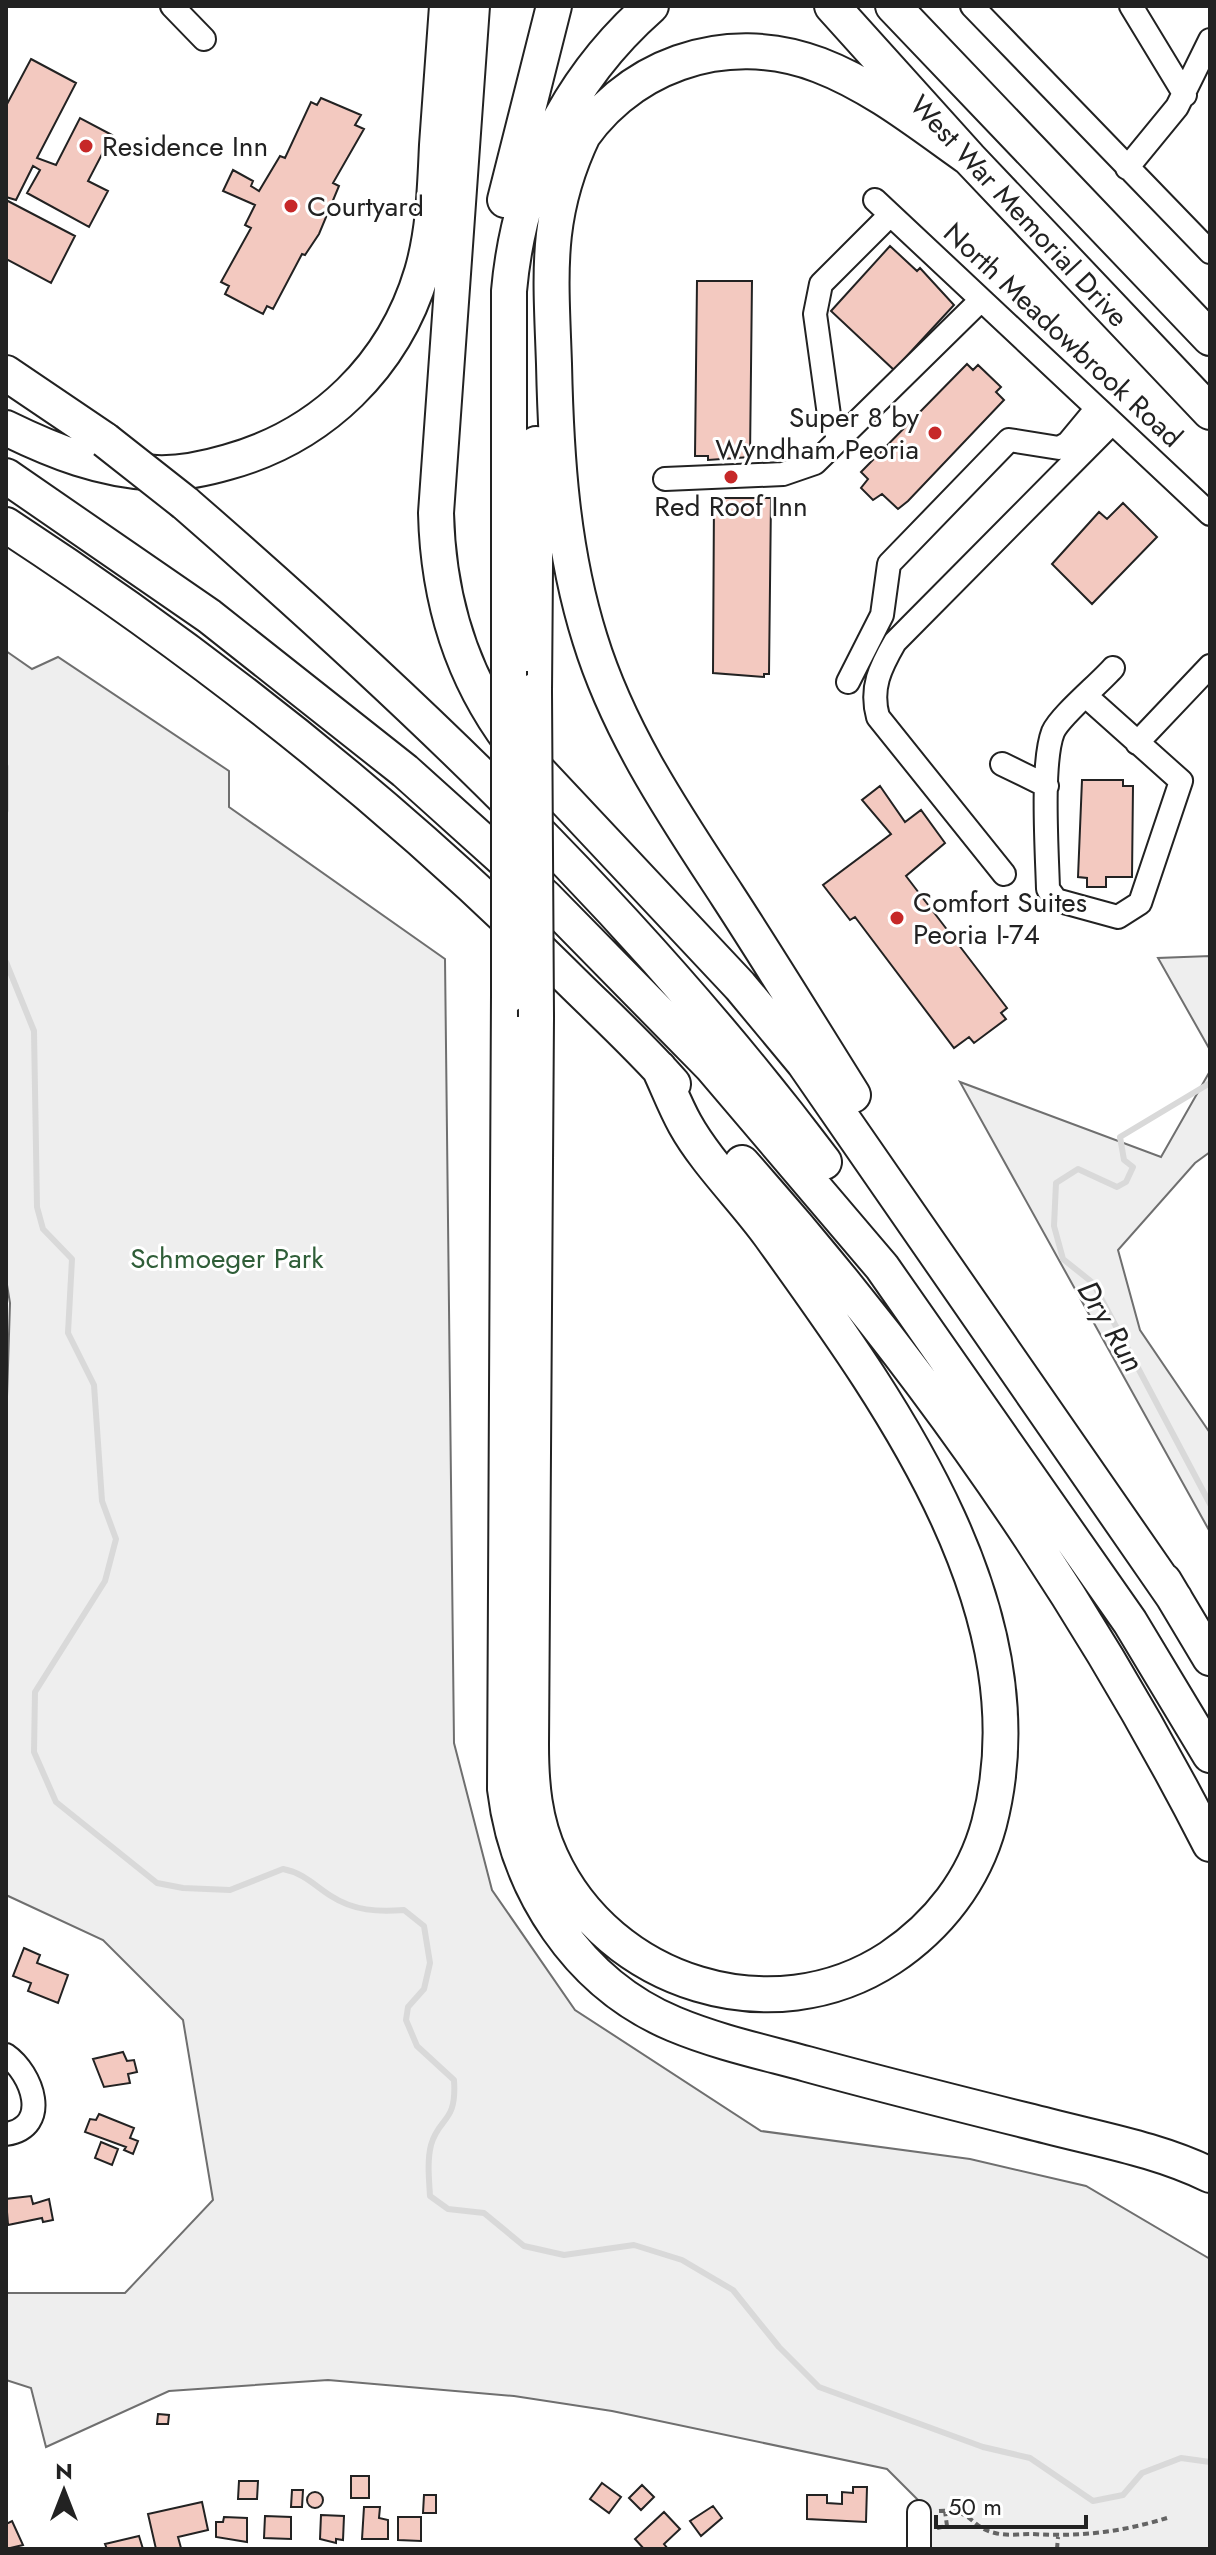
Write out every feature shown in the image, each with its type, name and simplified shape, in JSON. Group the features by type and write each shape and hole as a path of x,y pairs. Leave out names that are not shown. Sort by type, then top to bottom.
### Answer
{"highway":[{"path":"6,428 48,449 99,465 172,473 211,467 277,445 317,422 352,391 396,333 427,254 447,6"},
{"path":"472,6 436,513 443,595 466,665 488,710 511,742 740,986 804,1063 1175,1599"},
{"path":"554,6 502,214 494,269 536,1017 531,1744 536,1816 549,1854 572,1895 597,1924 644,1962 671,1975 723,1992 762,1995 811,1991 872,1969 903,1950 934,1922 963,1884 986,1834 996,1788 999,1747 997,1684 974,1586 951,1524 921,1462 875,1387 770,1235 686,1127 659,1068"},
{"path":"517,669 509,291 515,242 536,170 569,100 614,41 651,6"},
{"name":"West War Memorial Drive","path":"832,6 969,158 1210,412"},
{"name":"West War Memorial Drive","path":"893,7 1210,338"},
{"path":"969,158 904,112 843,76 801,60 749,52 697,57 652,73 619,94 584,133 555,188 539,265 517,669 509,995 505,1789 524,1868 549,1918 591,1968 652,2014 683,2028 827,2069 1156,2154 1210,2175"},
{"path":"584,133 562,181 555,217 551,270 555,425 571,566 589,638 615,706 666,802 1210,1658"},
{"path":"6,373 105,440 185,503 454,747 627,922 749,1065 852,1200 882,1267"},
{"path":"6,476 168,586 305,689 495,851 576,928 711,1066 882,1267 1130,1622 1210,1755"},
{"path":"6,525 184,649 367,794 516,927 659,1068 796,1227 974,1455 1097,1643 1210,1844"}],"street":[{"path":"172,6 204,39"},
{"path":"1131,6 1185,95"},
{"path":"974,7 1210,252"},
{"path":"1127,168 1167,123 1185,95 1210,40"},
{"name":"North Meadowbrook Road","path":"839,439 829,415 815,314 816,297 821,284 882,207 1210,514"},
{"path":"665,479 783,474 815,463 981,300"},
{"path":"848,682 882,615 889,564 1009,440 1059,448 1104,416"},
{"path":"1004,874 878,717 873,699 877,674 895,642 1104,416"},
{"path":"1137,743 1210,666"},
{"path":"1087,697 1181,781 1140,903 1118,917 1056,900 1048,889 1047,786 1053,734 1061,720 1113,668"},
{"path":"1002,764 1047,786"},
{"path":"6,2055 19,2065 32,2085 35,2108 26,2125 6,2134"},
{"path":"919,2512 919,2549"}],"path":[{"path":"945,2511 968,2515 995,2533 1058,2537 1100,2535 1167,2518"},
{"path":"1057,2549 1058,2537"}],"green space":[{"name":"Schmoeger Park","path":"6,651 32,669 58,657 229,771 229,807 445,959 454,1743 492,1890 575,2010 761,2131 970,2159 1086,2186 1210,2259 1210,2549 919,2549 919,2501 887,2469 612,2411 514,2396 328,2380 169,2391 46,2447 31,2388 6,2380 6,2293 125,2293 213,2200 183,2020 103,1940 6,1895 6,1428 10,1303 6,1279"},
{"path":"1210,956 1210,1050 1158,958"},
{"path":"1210,1071 1210,1152 1195,1163 1118,1250 1140,1330 1210,1433 1210,1532 960,1082 1161,1157"}],"building":[{"name":"Residence Inn","path":"31,59 76,83 37,158 56,165 80,118 112,135 88,181 108,191 89,227 27,193 40,170 33,166 16,200 6,197 6,106"},
{"name":"Courtyard","path":"321,98 361,115 355,125 364,129 333,183 339,186 319,234 305,255 302,254 273,309 267,306 263,314 225,294 229,286 221,282 251,228 245,225 255,205 223,191 233,170 253,181 251,186 259,191 280,156 285,158 311,102 317,105"},
{"name":"Residence Inn","path":"6,200 75,236 51,283 6,259"},
{"path":"890,246 917,271 920,268 954,305 894,370 831,311"},
{"path":"697,281 752,281 750,457 708,460 708,456 695,456"},
{"name":"Super 8 by Wyndham Peoria","path":"967,364 973,370 978,365 1001,387 996,392 1004,400 898,509 882,494 873,500 861,488 868,479 861,472"},
{"path":"714,498 771,498 769,674 764,674 764,677 713,673"},
{"path":"1123,503 1157,537 1092,604 1052,564 1099,512 1107,519"},
{"path":"1082,780 1123,780 1123,786 1133,786 1132,877 1106,877 1106,887 1087,887 1087,878 1078,877"},
{"name":"Comfort Suites Peoria I-74","path":"880,786 905,822 921,810 945,843 906,876 1007,1008 1001,1013 1006,1019 974,1043 969,1037 954,1048 855,917 850,920 823,885 891,834 862,800"},
{"path":"24,1948 40,1955 37,1963 68,1975 58,2003 28,1991 31,1983 13,1976"},
{"path":"123,2052 127,2061 134,2060 137,2072 128,2074 130,2083 104,2087 93,2059"},
{"path":"99,2114 134,2128 130,2138 138,2141 133,2154 124,2150 126,2147 85,2132 90,2119 96,2120"},
{"path":"101,2142 118,2149 112,2165 95,2158"},
{"path":"31,2196 33,2204 49,2199 53,2220 43,2222 42,2218 8,2225 6,2199"},
{"path":"158,2414 169,2415 168,2424 157,2424"},
{"path":"351,2476 369,2476 369,2498 351,2498"},
{"path":"239,2481 258,2481 257,2499 238,2499"},
{"path":"602,2483 621,2497 609,2513 590,2499"},
{"path":"642,2485 654,2497 641,2510 629,2498"},
{"path":"853,2487 867,2487 866,2522 807,2519 807,2495 827,2495 827,2503 842,2504 842,2492 853,2493"},
{"path":"292,2490 303,2490 302,2507 291,2507"},
{"path":"312,2492 318,2492 323,2500 321,2506 312,2508 307,2503 307,2497"},
{"path":"424,2495 436,2495 436,2513 423,2513"},
{"path":"202,2502 208,2530 178,2537 181,2548 156,2549 148,2514"},
{"path":"713,2506 722,2518 701,2536 690,2521"},
{"path":"364,2507 380,2507 379,2518 388,2520 388,2539 362,2539"},
{"path":"664,2512 680,2529 664,2544 668,2549 644,2549 635,2539"},
{"path":"321,2515 344,2516 343,2540 336,2539 336,2543 320,2539"},
{"path":"265,2516 291,2517 291,2539 264,2538"},
{"path":"224,2517 247,2518 247,2542 216,2537 216,2522 223,2522"},
{"path":"398,2517 421,2517 421,2541 398,2540"},
{"path":"12,2521 23,2545 6,2549 6,2524"},
{"path":"139,2536 143,2549 107,2549 105,2544"}],"waterway":[{"path":"6,767 6,810"},
{"path":"6,962 34,1031 37,1207 43,1229 72,1259 68,1333 94,1385 102,1501 116,1539 105,1581 35,1692 34,1752 56,1802 157,1883 183,1888 230,1890 283,1869 303,1877 348,1905 376,1910 404,1910 424,1926 430,1963 424,1989 408,2007 406,2020 417,2046 454,2080 453,2105 434,2136 429,2164 430,2196 448,2209 484,2213 524,2246 564,2255 634,2245 682,2260 733,2290 779,2347 819,2387 983,2447 1030,2458 1093,2501 1123,2495 1142,2473 1181,2458 1210,2462"},
{"name":"Dry Run","path":"1210,1083 1120,1137 1124,1160 1133,1167 1126,1182 1117,1187 1078,1169 1056,1183 1054,1226 1063,1259 1093,1283 1210,1504"}],"place":[{"name":"Residence Inn","path":"86,146"},
{"name":"Courtyard","path":"291,206"},
{"name":"Super 8 by Wyndham Peoria","path":"935,433"},
{"name":"Red Roof Inn","path":"731,477"},
{"name":"Comfort Suites Peoria I-74","path":"897,918"}]}
